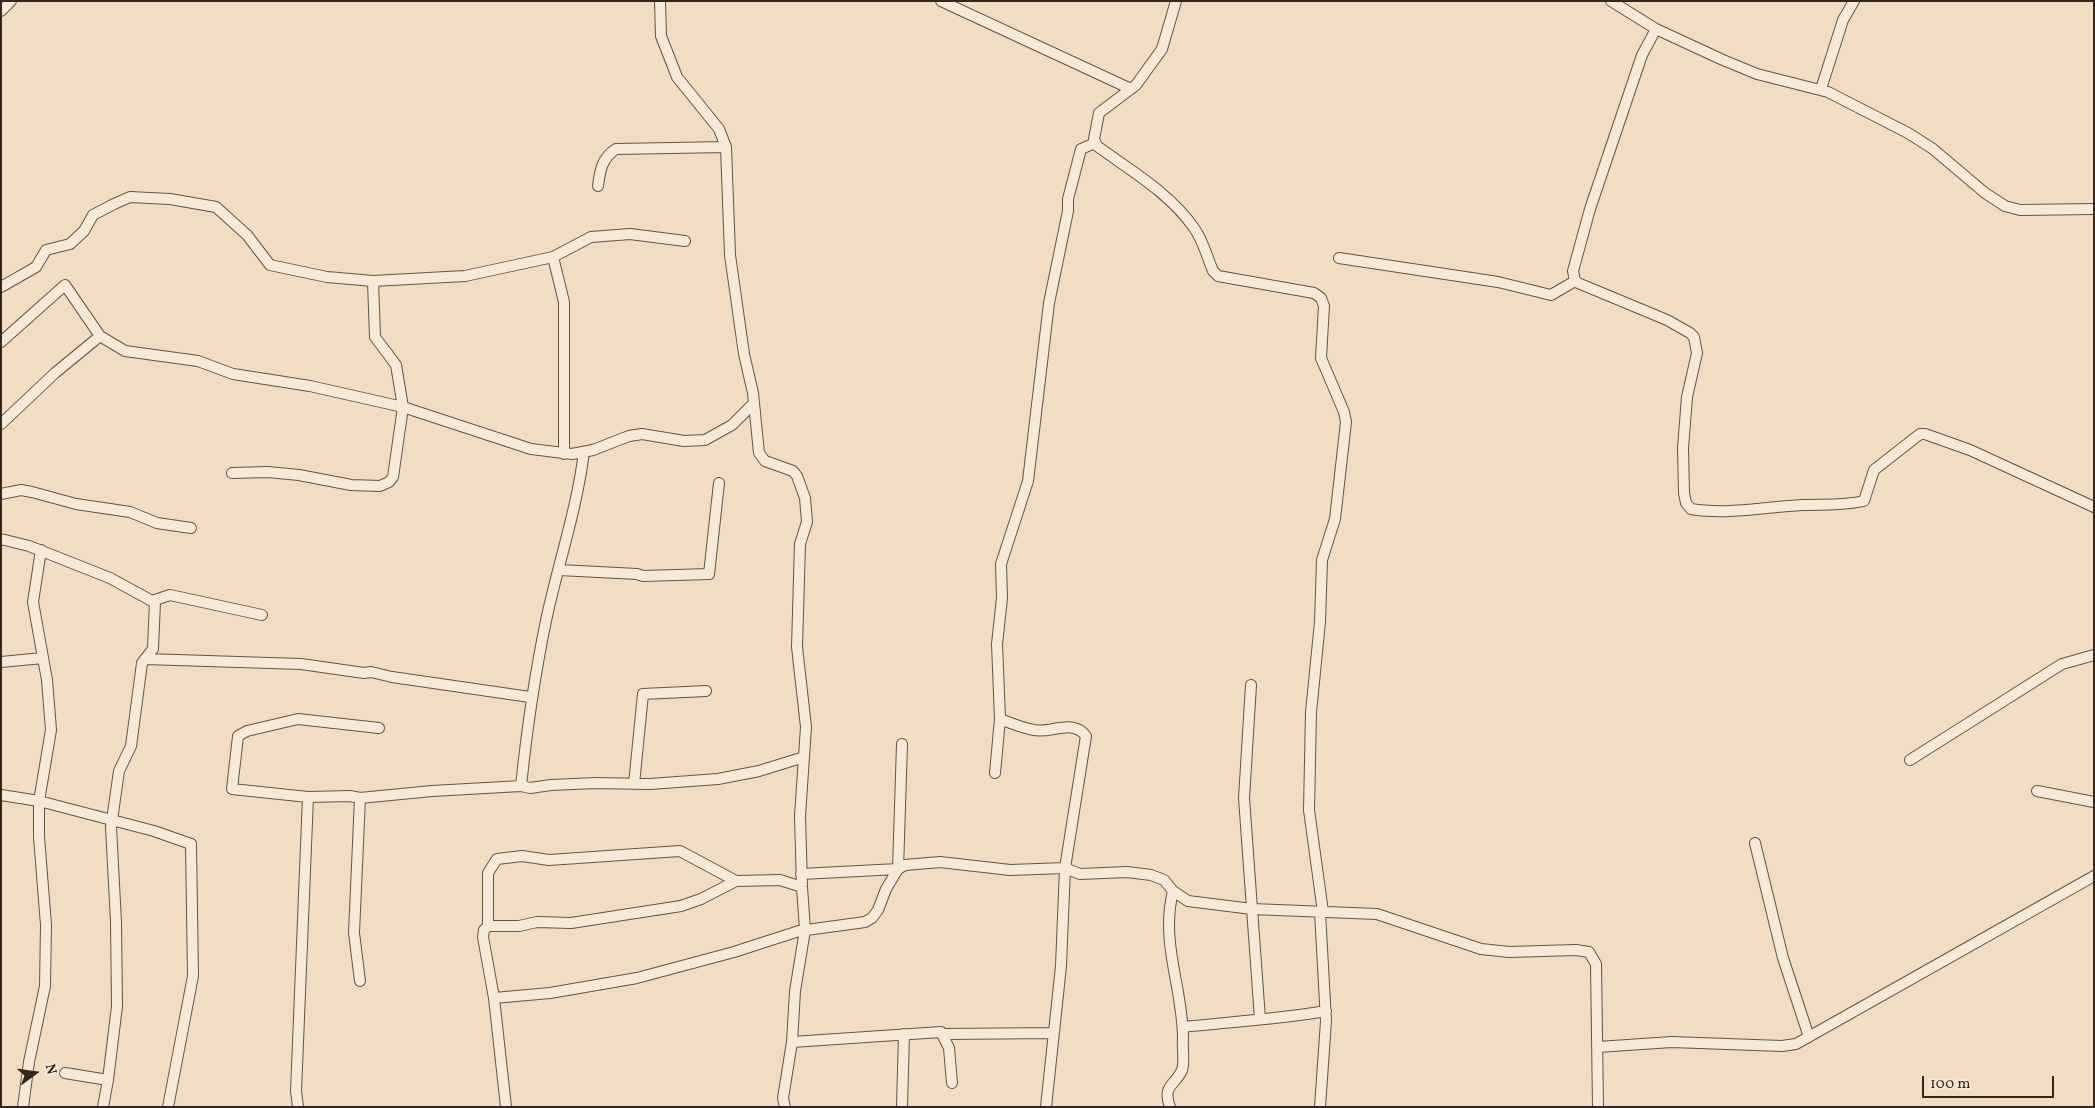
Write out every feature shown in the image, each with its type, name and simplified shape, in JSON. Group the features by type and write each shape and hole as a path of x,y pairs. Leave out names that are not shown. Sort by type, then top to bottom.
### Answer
{"street":[{"path":"1,12 11,1"},
{"path":"660,1 661,36 676,78 719,128 726,147 730,255 754,403 760,456 765,461 793,472 802,484 805,498 807,522 800,544 796,647 806,727 800,816 801,874 806,930 795,991 792,1042 783,1098 785,1107"},
{"path":"941,1 1131,89"},
{"path":"1095,143 1099,113 1131,89 1162,49 1176,1"},
{"path":"1611,1 1656,29 1757,74 1821,89 1908,133 1933,149 1985,193 2005,206 2020,210 2094,209"},
{"path":"1821,89 1843,20 1854,1"},
{"path":"1575,280 1573,271 1590,209 1642,55 1656,29"},
{"path":"995,773 1000,719 997,644 1002,598 1001,564 1028,481 1049,303 1068,211 1068,199 1080,149 1095,143"},
{"path":"1095,143 1182,213 1195,230 1212,270 1218,276 1314,293 1321,298 1324,306 1320,358 1344,412 1346,429 1336,519 1322,560 1320,622 1311,712 1310,810 1322,912 1326,1011 1323,1084 1320,1107"},
{"path":"598,186 600,169 610,153 616,149 726,147"},
{"path":"1,287 36,267 46,250 70,244 93,215 130,198 170,199 216,207 247,235 270,265 327,277 374,281 464,276 553,257 590,237 630,234 685,241"},
{"path":"553,257 564,302 564,454"},
{"path":"1339,258 1498,282 1551,295 1575,280"},
{"path":"1575,280 1667,320 1690,332 1694,337 1697,353 1688,397 1683,448 1684,493 1690,509 1732,511 1805,505 1837,506 1864,501 1877,467 1920,434 1925,434 1970,450 2094,507"},
{"path":"232,473 268,472 299,475 351,485 386,485 393,477 403,407 396,365 375,337 374,281"},
{"path":"1,342 65,286 100,336 125,351 198,362 232,374 310,386 403,407 531,449 564,454 584,452 636,435 648,434 694,442 705,440 732,425 754,403"},
{"path":"1,424 56,372 100,336"},
{"path":"521,786 530,697 579,492 584,452"},
{"path":"559,570 637,574 643,576 709,574 719,483"},
{"path":"1,494 21,490 76,504 130,512 157,523 191,528"},
{"path":"1,539 41,550 110,578 155,601 170,595 262,614"},
{"path":"23,1107 30,1062 46,986 46,925 39,837 39,801 52,730 43,658 33,602 41,550"},
{"path":"103,1107 117,1006 112,820 119,771 131,746 142,664 153,649 155,601"},
{"path":"1910,760 2062,664 2094,655"},
{"path":"1,662 43,658"},
{"path":"145,659 301,664 364,673 372,672 392,677 530,697"},
{"path":"1251,685 1244,798 1260,1018"},
{"path":"634,784 643,694 706,691"},
{"path":"379,728 298,719 246,731 238,736 232,789 308,797 350,796 360,798 432,791 521,786 530,788 578,784 634,784 718,779 759,771 804,757"},
{"path":"1000,719 1035,731 1070,727 1082,730 1086,736 1065,868 1061,966 1052,1033 1046,1107"},
{"path":"494,998 550,993 637,978 806,930 850,925 872,918 898,869 902,744"},
{"path":"2036,791 2094,802"},
{"path":"1,796 39,801 154,831 191,844 193,976 168,1107"},
{"path":"298,1107 296,1091 308,797"},
{"path":"360,798 354,933 360,981"},
{"path":"1755,843 1783,958 1809,1037"},
{"path":"506,1107 494,998 483,937 484,930 488,926 488,873 497,859 522,856 549,860 680,851 736,881"},
{"path":"801,874 898,869 905,865 940,862 1010,870 1065,868 1080,874 1127,872 1151,875 1164,880 1173,891 1188,901 1252,909 1377,914 1481,948 1509,952 1576,950 1589,952 1596,964 1598,1107"},
{"path":"1598,1047 1672,1042 1782,1046 1796,1044 2094,876"},
{"path":"488,926 520,926 537,922 571,923 681,906 701,900 736,881 780,880 802,887"},
{"path":"1170,1107 1166,1097 1170,1084 1182,1069 1183,1027 1170,957 1168,912 1173,891"},
{"path":"1183,1027 1260,1018 1274,1020 1326,1011"},
{"path":"792,1042 863,1039 936,1031 944,1034 1052,1033"},
{"path":"902,1107 904,1034"},
{"path":"944,1034 949,1048 952,1083"},
{"path":"65,1073 108,1080"}]}
